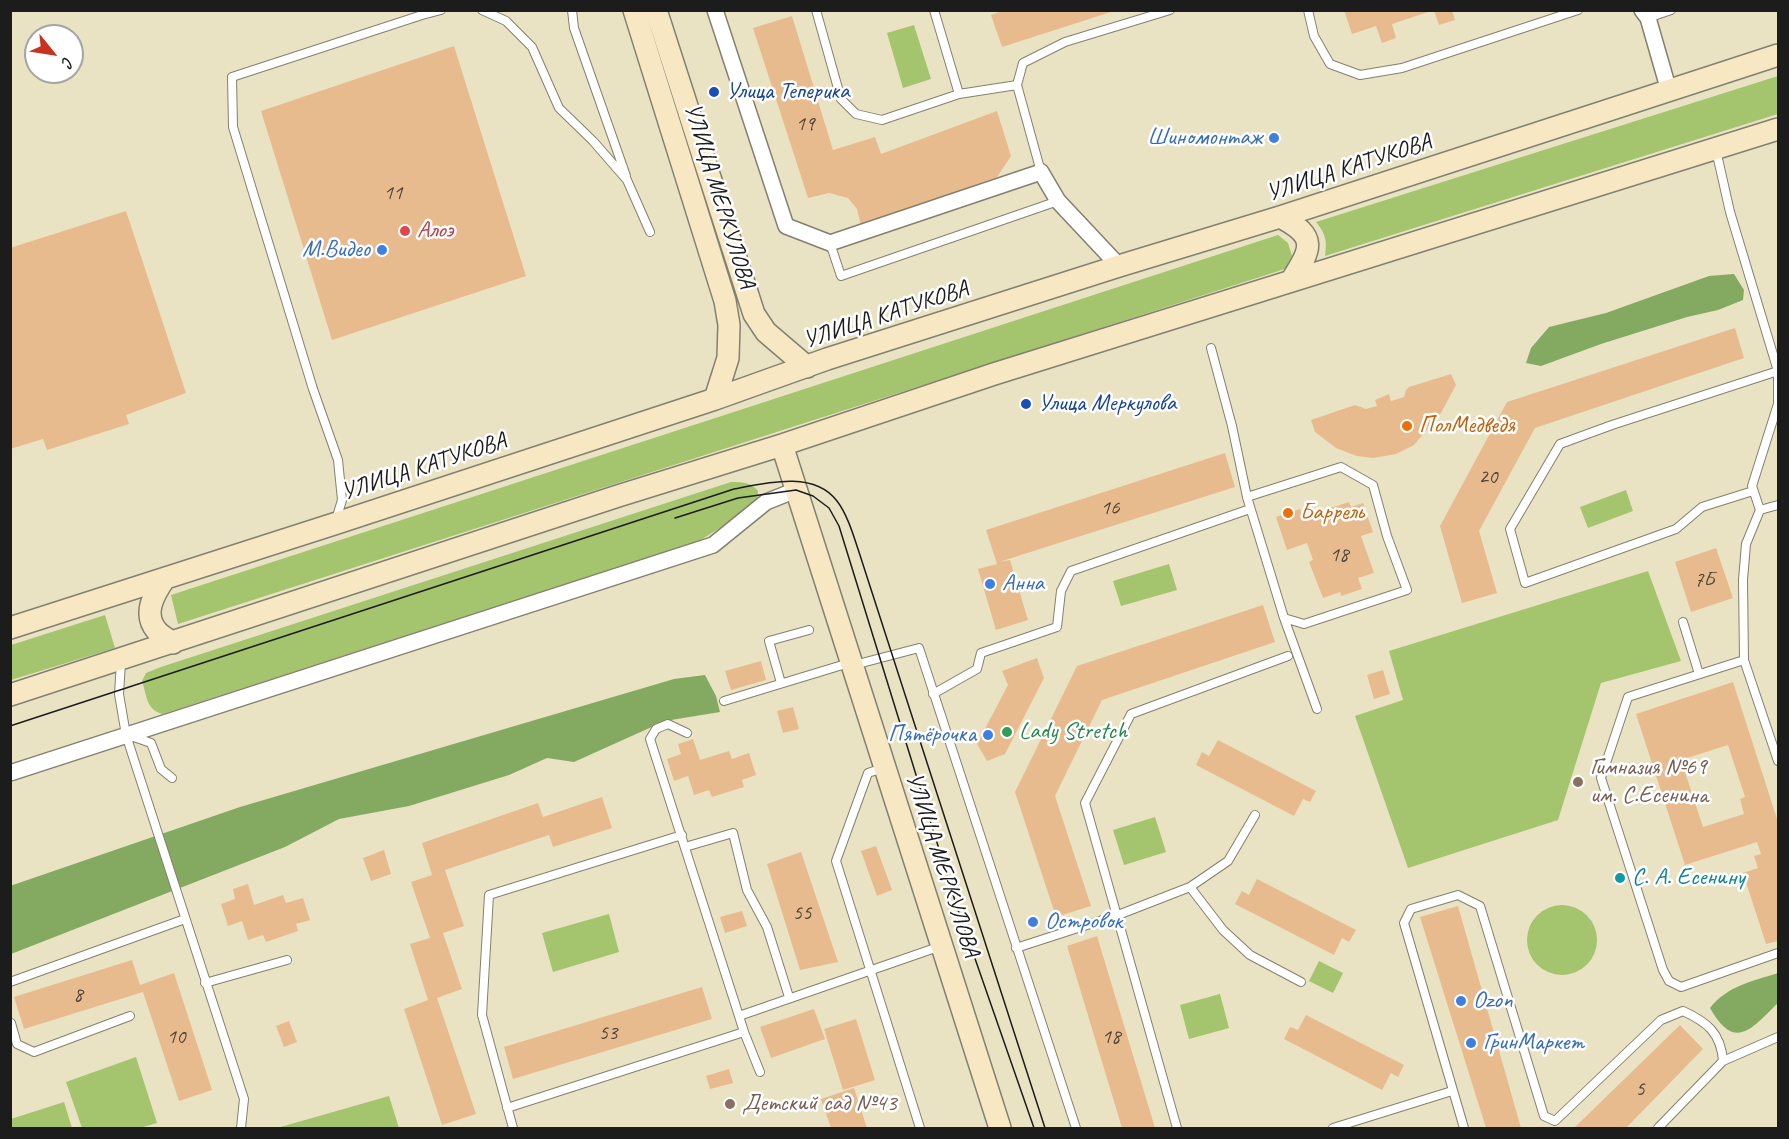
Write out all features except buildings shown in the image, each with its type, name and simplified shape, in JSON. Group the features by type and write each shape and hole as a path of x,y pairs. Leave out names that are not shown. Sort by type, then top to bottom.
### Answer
{"main road":[{"name":"УЛИЦА МЕРКУЛОВА","path":"634,10 725,301 729,325 728,358 715,399"},
{"name":"УЛИЦА МЕРКУЛОВА","path":"656,10 754,314 766,332 807,367"},
{"name":"УЛИЦА КАТУКОВА","path":"10,627 334,524 1119,266 1280,218 1779,55"},
{"path":"10,695 994,374 1779,129"},
{"path":"1280,218 1296,225 1306,234 1308,248 1303,262 1291,281"},
{"name":"УЛИЦА МЕРКУЛОВА","path":"782,445 1000,1128"},
{"path":"165,578 153,595 149,615 156,631 173,643"}],"street":[{"path":"715,10 786,226 830,243 1041,172 1058,201 1119,266"},
{"path":"1645,14 1669,91"},
{"path":"10,773 713,545 766,502 796,490"}],"lane":[{"path":"334,524 342,500 338,460 313,389 233,127 232,77 441,10"},
{"path":"482,10 506,21 532,47 559,108 593,141 627,180"},
{"path":"572,10 574,28 627,180 650,232"},
{"path":"816,10 842,99 856,114 882,120 959,94 1017,85"},
{"path":"934,10 959,94"},
{"path":"1041,172 1017,85 1023,63 1065,42 1170,10"},
{"path":"1308,10 1314,36 1330,64 1360,75 1402,68 1578,10"},
{"path":"1645,14 1671,10"},
{"path":"1716,149 1730,212 1779,371 1560,444 1510,529 1525,583 1676,530 1702,507 1753,491"},
{"path":"830,243 841,276 1058,201"},
{"path":"1211,348 1232,426 1250,509 1284,618 1317,709"},
{"path":"1779,378 1778,405 1752,486 1760,510 1746,544 1743,580 1744,660 1779,761"},
{"path":"1247,498 1341,467 1373,485 1387,536 1407,590 1304,624 1284,618"},
{"path":"1760,510 1779,505"},
{"path":"933,694 976,669 981,653 1057,627 1061,591 1071,572 1250,509"},
{"path":"1683,622 1699,674"},
{"path":"781,683 769,641 809,630"},
{"path":"724,701 781,683 919,648 1076,1128"},
{"path":"1177,1128 1085,803 1131,714 1288,656"},
{"path":"121,660 119,694 126,735 244,1100 241,1128"},
{"path":"1744,660 1628,697 1602,778 1669,981 1681,987 1779,953"},
{"path":"687,733 668,724 656,729 650,739 744,1032 760,1071"},
{"path":"126,735 151,743 161,769 172,778"},
{"path":"884,767 868,773 836,861 920,1128"},
{"path":"1016,948 1118,915 1190,886 1228,861 1255,815"},
{"path":"686,847 733,833 747,890 767,927 789,997"},
{"path":"513,1128 482,1015 489,895 682,835"},
{"path":"1190,886 1223,930 1250,955 1301,982"},
{"path":"1464,1128 1404,923 1411,909 1458,895 1480,906 1544,1116 1555,1120 1661,1020 1683,1011 1702,1020 1716,1035 1722,1049 1723,1061"},
{"path":"10,982 185,919"},
{"path":"739,1016 941,945"},
{"path":"205,983 288,960"},
{"path":"11,1023 17,1044 34,1052 130,1016"},
{"path":"507,1108 744,1032"},
{"path":"1658,1128 1723,1061 1779,1037"},
{"path":"1333,1128 1452,1091"}],"green space":[{"path":"914,25 931,79 903,88 887,33"},
{"path":"1778,76 1778,114 1325,256 1325,238 1316,222"},
{"path":"1278,235 1288,243 1292,256 1285,269 178,624 171,595"},
{"path":"1734,274 1744,290 1743,300 1718,310 1687,317 1601,344 1541,366 1526,363 1531,348 1549,327 1606,313 1709,276"},
{"path":"731,482 746,483 755,488 758,491 757,505 699,541 163,714 153,709 148,702 142,681 146,673 161,667"},
{"path":"1626,490 1633,511 1588,528 1580,507"},
{"path":"1169,564 1177,590 1121,606 1113,581"},
{"path":"1648,571 1681,661 1601,683 1558,820 1408,868 1355,716 1403,700 1389,651"},
{"path":"105,615 115,648 11,680 11,645"},
{"path":"705,675 716,696 720,712 665,721 574,762 547,758 509,775 409,806 339,819 285,847 11,954 10,886 240,807 674,679"},
{"path":"1155,817 1166,852 1124,865 1113,830"},
{"path":"1562,905 1575,908 1587,915 1594,927 1597,940 1594,953 1587,965 1575,972 1562,975 1549,972 1537,965 1530,953 1527,940 1530,927 1537,915 1549,908"},
{"path":"609,914 619,952 553,972 542,933"},
{"path":"1319,961 1343,973 1333,993 1309,981"},
{"path":"1778,973 1778,1003 1751,1028 1735,1033 1719,1021 1710,1008 1732,989"},
{"path":"1220,994 1229,1028 1189,1039 1180,1005"},
{"path":"136,1057 157,1123 140,1128 82,1128 66,1082"},
{"path":"389,1096 399,1128 277,1128"},
{"path":"64,1102 72,1128 11,1128 11,1119"}],"tram line":[{"path":"10,726 734,489 788,481 816,485 827,491 837,501 852,531 1045,1128"},
{"path":"675,518 738,498 796,490 813,496 829,508 839,526 956,904 1034,1128"}],"place":[{"name":"Улица Теперика","path":"714,92"},
{"name":"Шиномонтаж","path":"1274,138"},
{"name":"Алоэ","path":"405,231"},
{"name":"М.Видео","path":"382,250"},
{"name":"Улица Меркулова","path":"1026,404"},
{"name":"ПолМедведя","path":"1407,426"},
{"name":"Баррель","path":"1288,513"},
{"name":"Анна","path":"990,584"},
{"name":"Lady Stretch","path":"1007,732"},
{"name":"Пятёрочка","path":"988,735"},
{"name":"Гимназия №69 им. С.Есенина","path":"1578,782"},
{"name":"С. А. Есенину","path":"1620,878"},
{"name":"Островок","path":"1033,922"},
{"name":"Ozon","path":"1461,1001"},
{"name":"ГринМаркет","path":"1471,1043"},
{"name":"Детский сад №43","path":"730,1104"}]}
